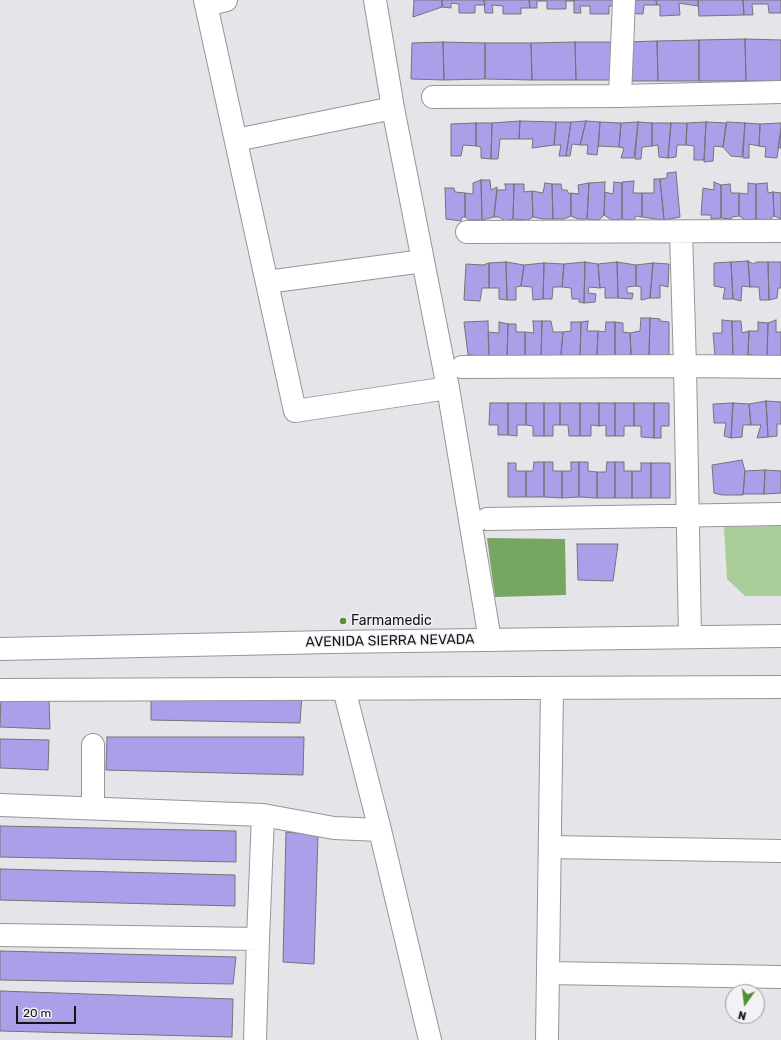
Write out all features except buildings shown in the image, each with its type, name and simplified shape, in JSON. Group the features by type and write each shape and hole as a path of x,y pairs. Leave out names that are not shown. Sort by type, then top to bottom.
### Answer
{"street":[{"path":"375,0 393,108 448,388 490,640"},
{"path":"620,96 624,0"},
{"path":"213,2 236,140 295,411 448,388"},
{"path":"433,97 620,96 781,92"},
{"path":"236,140 393,108"},
{"path":"467,232 781,231"},
{"path":"681,232 690,637"},
{"path":"267,282 423,261"},
{"path":"462,367 781,367"},
{"path":"487,519 781,514"},
{"name":"AVENIDA SIERRA NEVADA","path":"0,649 330,642 781,636"},
{"path":"0,690 781,687"},
{"path":"344,688 380,830 430,1040"},
{"path":"548,1040 552,688"},
{"path":"93,745 93,808"},
{"path":"0,805 263,815 334,828 380,830"},
{"path":"255,1040 263,815"},
{"path":"550,848 781,851"},
{"path":"0,935 258,939"},
{"path":"548,973 781,977"}],"shaded area":[{"path":"781,526 781,596 745,596 727,579 724,527"},
{"path":"487,538 565,539 566,595 495,597"}],"place":[{"name":"Farmamedic","path":"343,621"}]}
